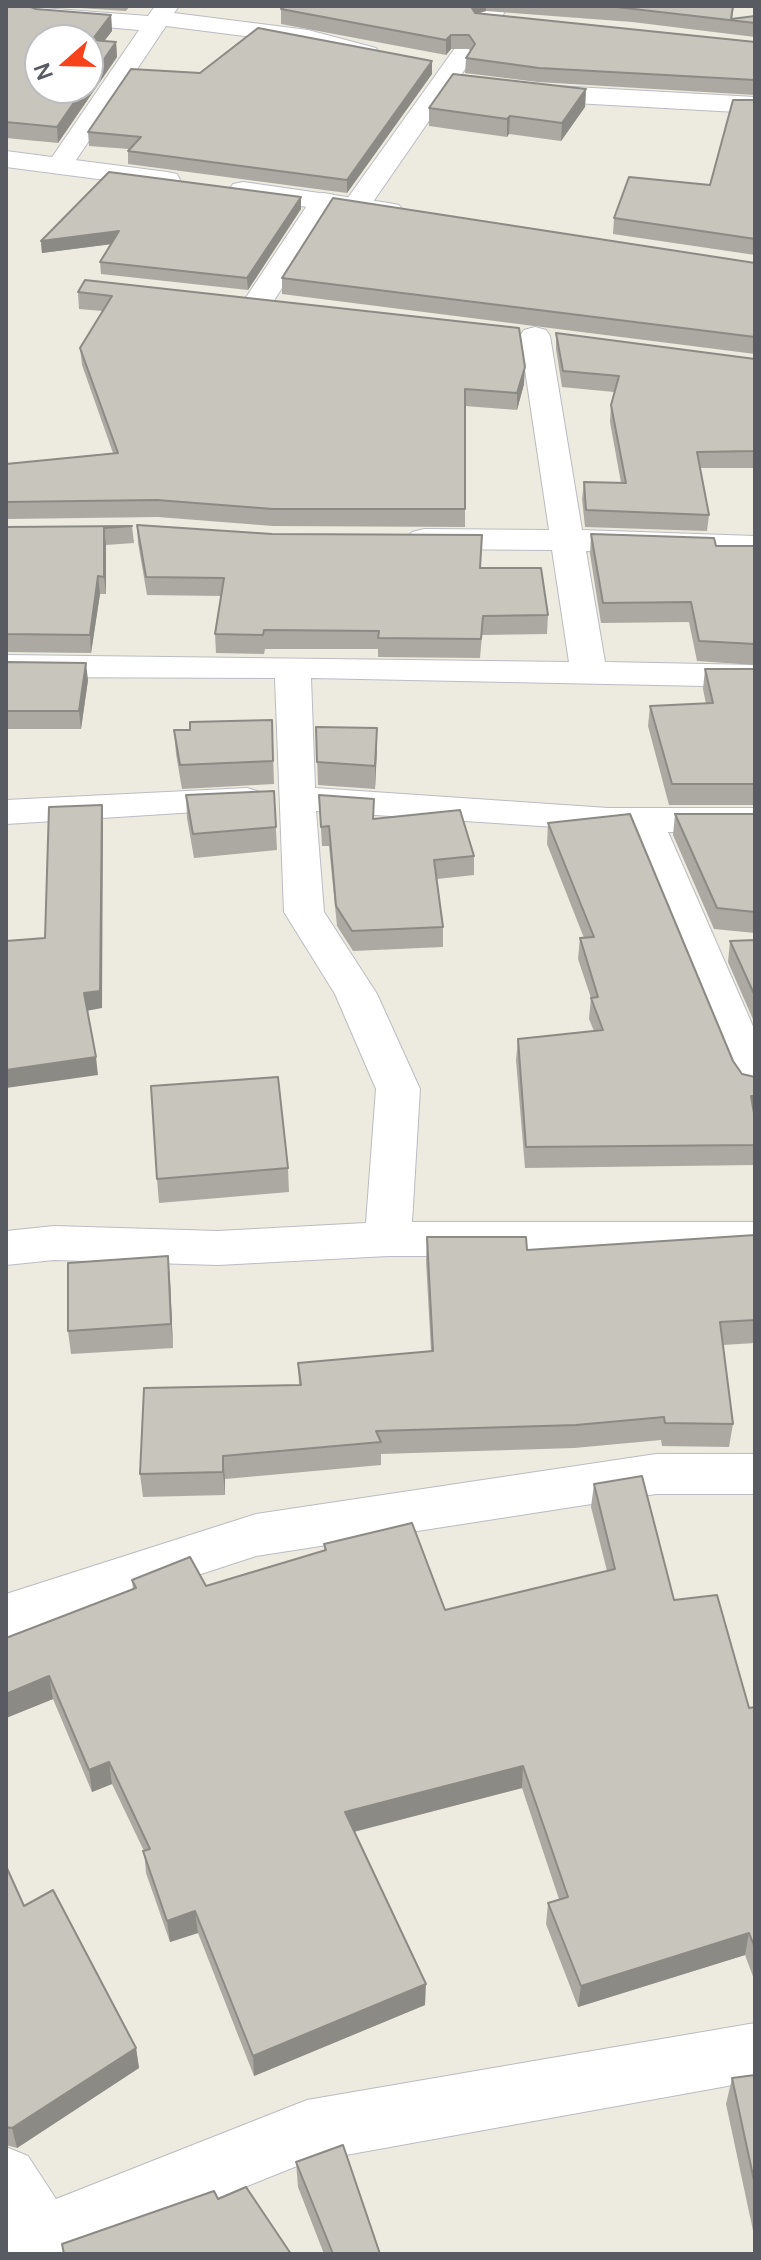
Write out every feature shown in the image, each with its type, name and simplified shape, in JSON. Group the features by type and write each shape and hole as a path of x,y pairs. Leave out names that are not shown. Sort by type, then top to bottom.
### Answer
{"street":[{"path":"28,6 28,10 38,14 161,16 308,37 346,49 392,57"},
{"path":"59,166 161,16"},
{"path":"356,206 448,73 499,17"},
{"path":"422,62 448,73 538,93 755,105"},
{"path":"6,159 418,215"},
{"path":"288,305 246,301 324,201"},
{"path":"536,336 589,672"},
{"path":"391,539 755,546"},
{"path":"6,666 293,667 755,676"},
{"path":"293,667 296,798 304,912 356,994 398,1089 388,1239"},
{"path":"6,812 296,798 644,820 755,820"},
{"path":"644,820 755,1081"},
{"path":"696,945 740,946"},
{"path":"6,1248 54,1243 218,1248 388,1239 755,1239"},
{"path":"6,1616 256,1535 656,1474 755,1474"},
{"path":"6,2178 25,2244 307,2131 755,2052"}],"building":[{"path":"6,6 111,15 104,24 24,24 24,104 73,104 57,127 6,122"},
{"path":"285,6 473,6 475,13 755,42 755,80 539,68 466,58 475,44 469,35 451,35 446,40 281,9"},
{"path":"608,6 733,6 731,19 755,16 755,23"},
{"path":"258,28 432,61 347,180 128,151 141,137 88,132 131,69 200,73"},
{"path":"104,41 116,42 104,59"},
{"path":"453,74 586,89 562,123 429,108"},
{"path":"733,100 755,100 755,239 614,218 629,177 710,185"},
{"path":"109,172 301,197 247,278 100,262 119,231 41,241"},
{"path":"333,198 755,263 755,337 282,278"},
{"path":"85,280 519,328 525,367 517,393 465,389 465,509 273,509 157,500 6,502 6,464 118,453 80,348 112,296 78,292"},
{"path":"556,333 755,359 755,451 697,452 709,515 586,510 584,482 626,483 611,405 619,376 563,371"},
{"path":"137,525 272,534 482,535 480,568 541,568 548,615 483,616 481,639 378,638 379,631 264,630 263,635 215,634 224,578 146,577"},
{"path":"132,526 104,528 104,577 98,576 90,635 6,634 6,527"},
{"path":"591,534 714,538 716,546 755,546 755,644 699,641 691,602 603,603"},
{"path":"6,662 86,663 79,711 6,711"},
{"path":"705,669 755,669 755,784 672,784 650,706 713,703"},
{"path":"272,720 273,761 180,765 174,730 190,730 190,722"},
{"path":"316,727 377,728 375,766 317,762"},
{"path":"274,791 276,827 193,834 186,795"},
{"path":"319,795 374,799 373,819 460,810 474,856 434,860 443,927 352,931 336,906 329,826 321,827"},
{"path":"102,805 100,991 84,993 96,1057 6,1070 6,941 45,938 49,807"},
{"path":"630,814 733,1061 742,1074 755,1077 755,1096 751,1096 755,1145 526,1147 518,1039 603,1030 591,998 598,997 580,938 594,937 548,823"},
{"path":"675,814 755,814 755,912 717,908"},
{"path":"755,940 755,996 730,941"},
{"path":"278,1077 288,1168 157,1179 151,1086"},
{"path":"755,1235 755,1320 720,1322 733,1424 665,1423 664,1417 576,1425 376,1431 381,1442 223,1456 223,1472 140,1474 144,1388 301,1385 298,1363 433,1351 427,1237 526,1237 527,1250"},
{"path":"168,1256 171,1324 68,1331 68,1263"},
{"path":"642,1476 674,1600 717,1595 749,1708 755,1707 755,1948 749,1933 581,1986 548,1903 568,1897 523,1766 345,1812 426,1984 253,2056 195,1911 167,1921 143,1851 150,1849 109,1762 89,1770 49,1676 6,1694 6,1638 136,1588 132,1580 190,1557 206,1586 326,1550 324,1544 412,1523 445,1610 615,1569 594,1484"},
{"path":"6,1866 24,1906 53,1890 136,2048 12,2128 6,2127"},
{"path":"755,2075 755,2185 732,2078"},
{"path":"343,2145 380,2254 333,2254 296,2162"},
{"path":"246,2187 291,2254 64,2254 62,2244 214,2191 218,2199"}]}
